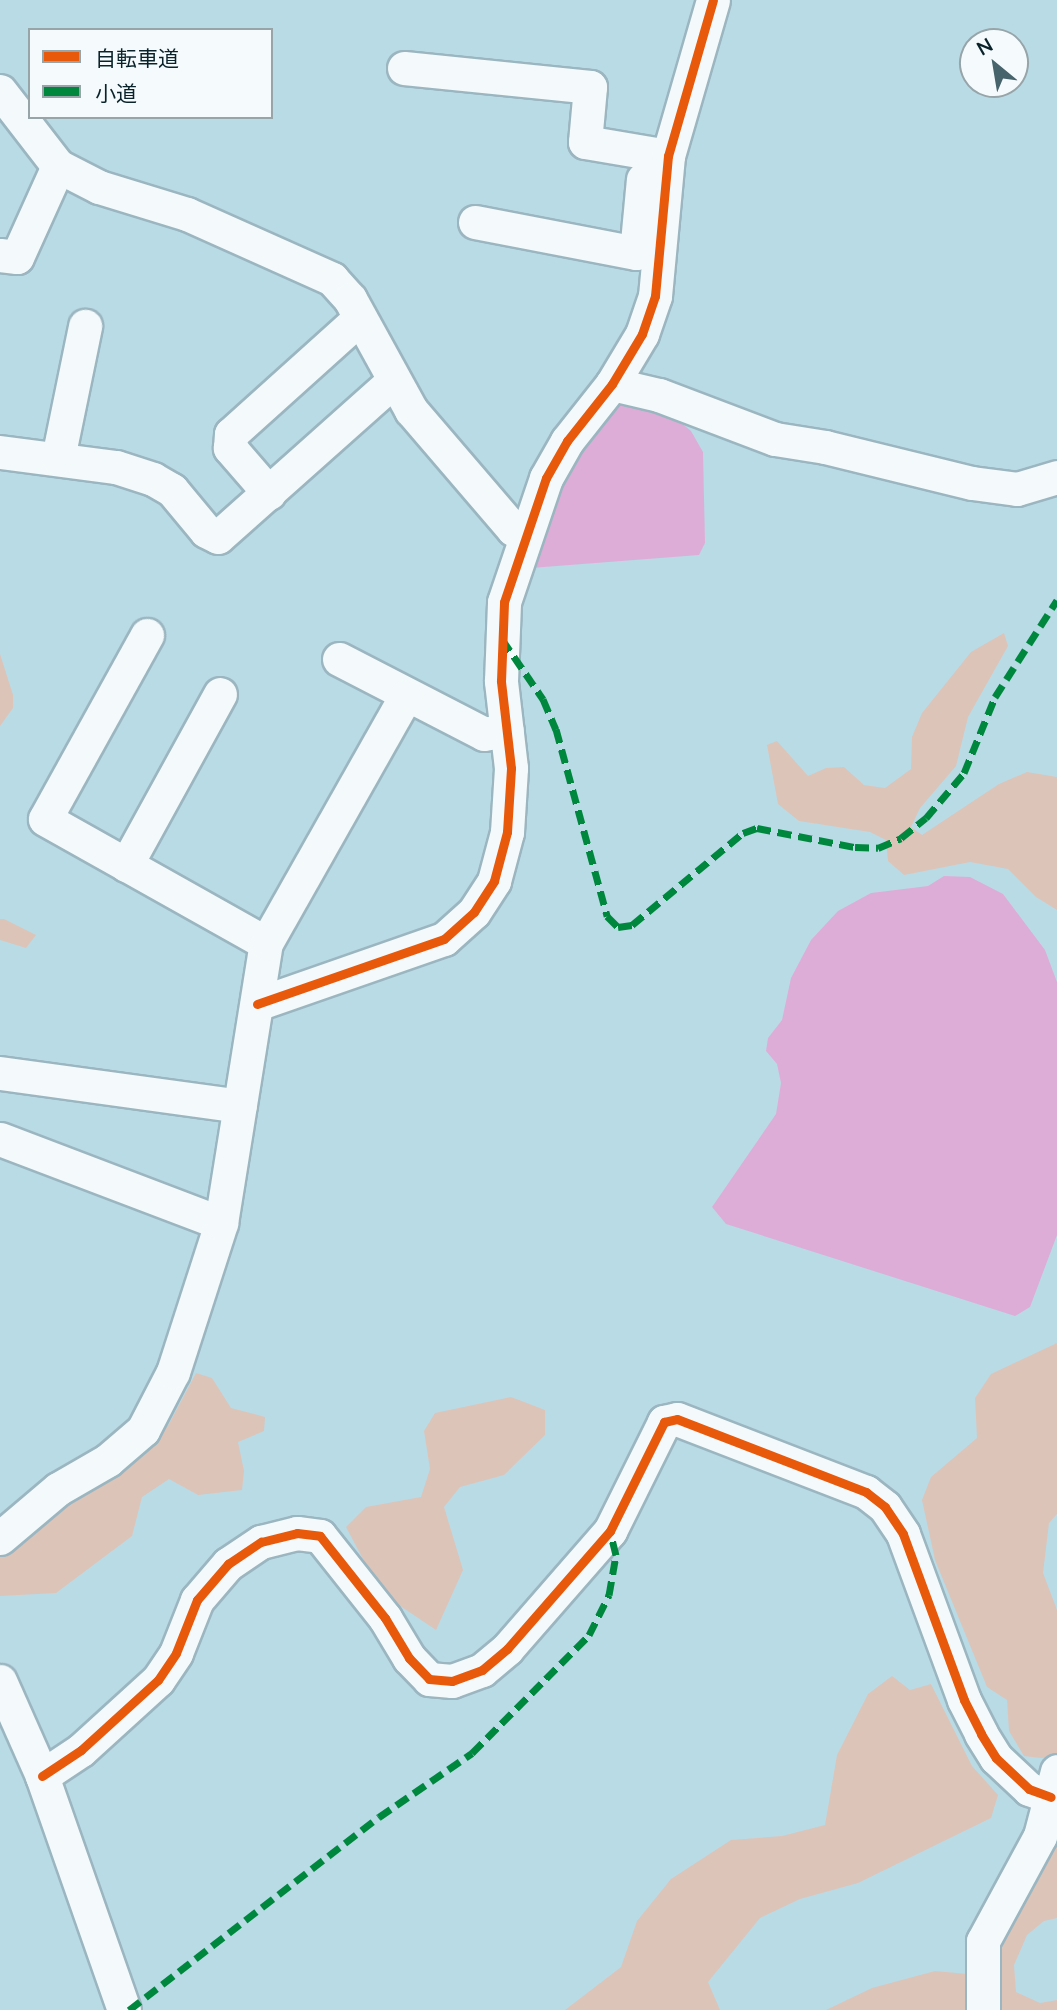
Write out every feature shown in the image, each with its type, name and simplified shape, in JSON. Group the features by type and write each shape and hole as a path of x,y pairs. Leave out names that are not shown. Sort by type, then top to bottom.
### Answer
{"street":[{"path":"475,222 636,253 658,155 713,0"},
{"path":"404,68 590,87 584,142 658,155"},
{"path":"0,91 58,166 99,187 187,214 332,279 360,318 411,410 513,529 525,533"},
{"path":"257,1004 444,939 474,912 494,881 507,832 511,768 500,636 505,602 525,533 562,450 612,384 642,334 655,296 658,155"},
{"path":"0,255 18,257 58,166"},
{"path":"269,493 229,448 231,433 360,318"},
{"path":"58,458 85,326"},
{"path":"0,452 58,458 153,479 173,490 206,531 218,537 393,381"},
{"path":"612,384 659,395 775,439 972,483 1017,489 1057,477"},
{"path":"147,635 45,819 266,943"},
{"path":"339,659 484,734 507,730"},
{"path":"127,864 220,694"},
{"path":"0,1538 58,1489 108,1460 143,1430 173,1372 221,1223 266,943 406,696"},
{"path":"0,1073 240,1106"},
{"path":"0,1139 221,1223"},
{"path":"42,1776 81,1750 158,1680 176,1653 197,1600 228,1564 261,1542 297,1533 320,1536 385,1619 409,1658 429,1679 452,1681 482,1670 507,1649 610,1531 664,1422 677,1419 866,1492 885,1507 904,1534 964,1700 981,1734 996,1758 1029,1789 1054,1784 1040,1836 983,1941 983,2010"},
{"path":"0,1681 42,1776 124,2010"}],"shaded area":[{"path":"638,401 668,412 691,431 703,452 705,543 699,555 531,568 546,504 574,453 613,406"},
{"path":"1004,633 1008,646 968,717 956,766 920,808 911,827 922,835 999,784 1027,772 1057,777 1057,910 1036,897 1008,869 970,862 904,875 888,861 886,840 870,832 799,821 778,804 767,745 777,741 808,776 826,768 844,767 864,785 885,788 911,769 912,737 922,713 971,652"},
{"path":"0,654 13,695 13,708 0,726"},
{"path":"944,876 970,877 1003,894 1045,950 1057,982 1057,1235 1030,1307 1015,1316 726,1224 712,1207 776,1114 781,1083 777,1064 766,1051 768,1038 782,1020 791,978 811,940 838,911 871,893 928,886"},
{"path":"0,919 36,935 26,948 0,940"},
{"path":"1057,1343 1057,1514 1049,1523 1043,1573 1057,1610 1057,1757 1041,1758 1024,1756 1009,1731 1007,1700 987,1687 935,1560 922,1500 931,1477 977,1438 975,1398 991,1374"},
{"path":"196,1373 212,1378 231,1408 265,1417 264,1431 238,1442 244,1471 242,1490 198,1495 169,1479 142,1497 132,1536 56,1593 0,1596 0,1556 60,1507 129,1467 169,1424"},
{"path":"511,1397 545,1410 545,1435 504,1475 460,1487 444,1507 463,1570 436,1630 381,1593 346,1527 366,1507 421,1497 430,1469 424,1431 435,1413"},
{"path":"892,1676 910,1690 931,1684 972,1766 998,1795 991,1818 858,1883 800,1899 760,1918 708,1982 720,2010 565,2010 621,1967 637,1921 671,1879 731,1840 782,1836 825,1825 837,1755 868,1694"},
{"path":"1057,1829 1057,1918 1044,1921 1027,1935 1014,1965 1016,1992 1040,2003 1057,2000 1057,2010 826,2010 872,1988 935,1971 968,1974 1051,1852"}],"marked path":[{"path":"502,639 543,699 556,729 607,916 618,927 632,925 743,833 757,828 855,847 878,848 901,838 926,818 964,773 995,697 1057,600"},
{"path":"129,2010 379,1817 472,1753 589,1635 609,1595 616,1555 610,1531"}],"cycle path":[{"path":"257,1004 444,939 474,912 494,881 507,832 511,768 501,681 504,602 546,478 567,441 612,384 642,334 655,296 668,156 713,0"},
{"path":"42,1776 81,1750 158,1680 176,1653 197,1600 228,1564 261,1542 297,1533 320,1536 385,1618 409,1658 429,1679 452,1681 482,1670 507,1649 610,1531 664,1422 677,1419 866,1492 885,1507 903,1534 964,1700 981,1734 996,1758 1029,1789 1051,1797"}]}
